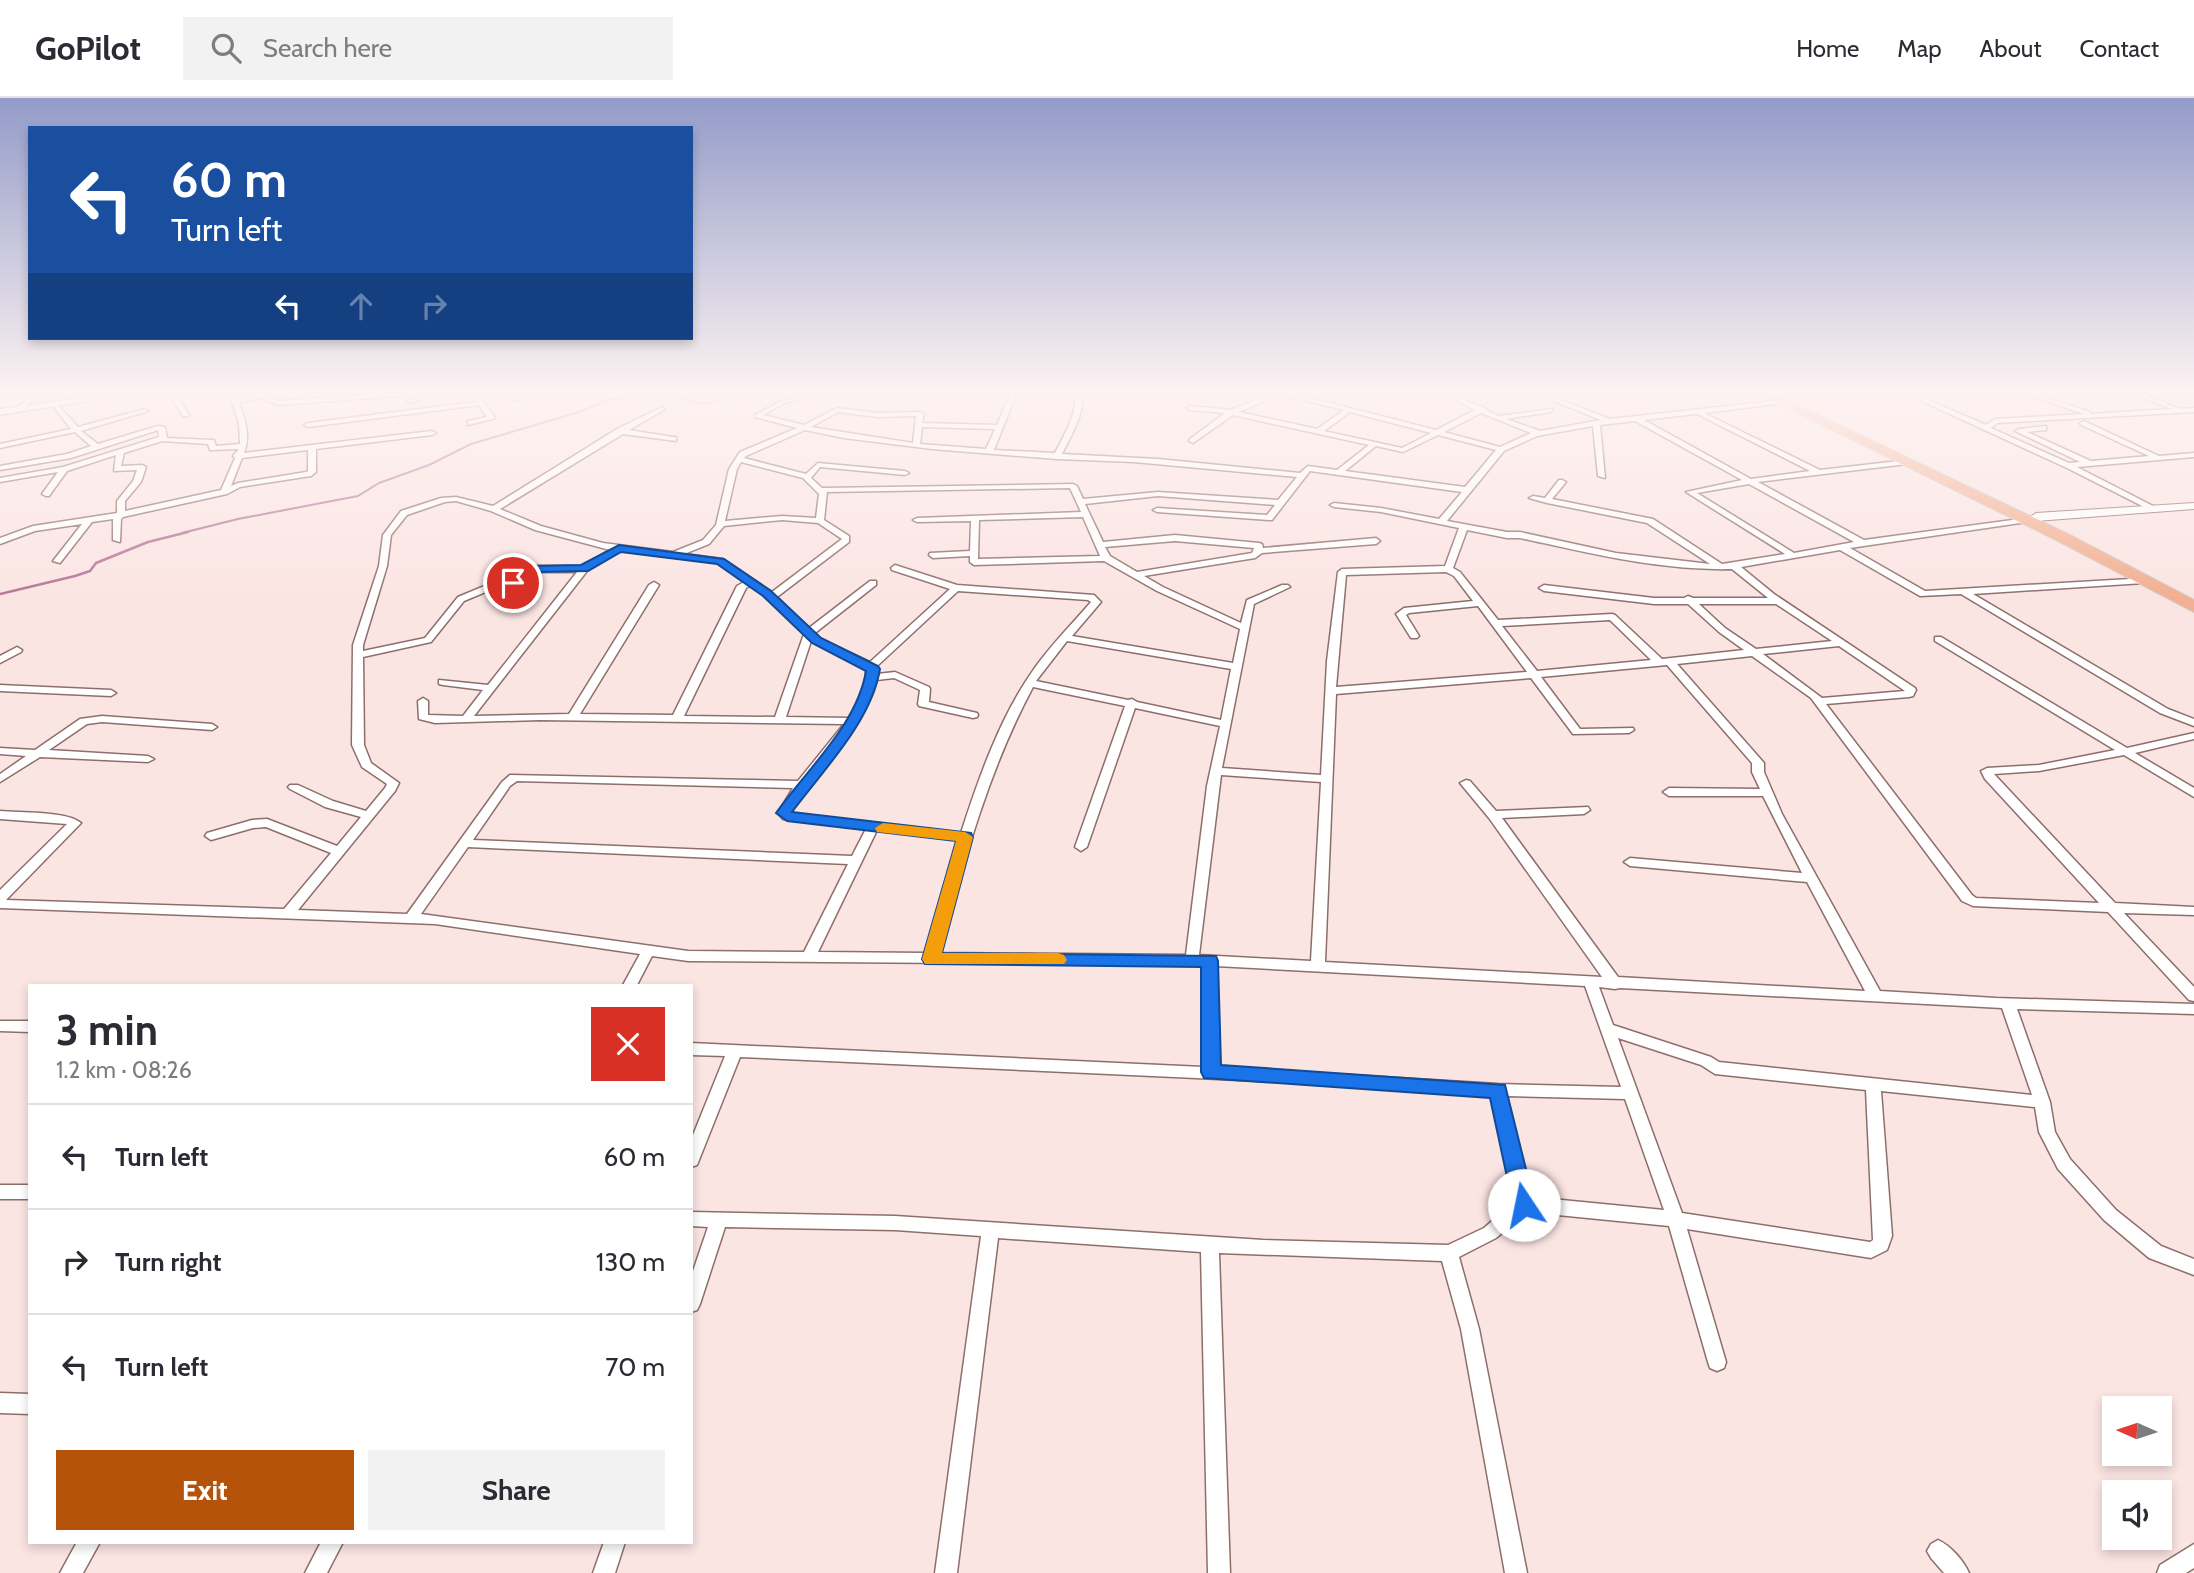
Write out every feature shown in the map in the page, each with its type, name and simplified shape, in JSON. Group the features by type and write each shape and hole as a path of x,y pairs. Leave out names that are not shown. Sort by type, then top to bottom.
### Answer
{"highway":[{"path":"1903,461 2031,518 2194,607"},
{"path":"1911,461 2194,597"}],"street":[{"path":"4,467 40,461"},
{"path":"0,480 64,469 91,461"},
{"path":"117,540 117,519 121,514 121,501 136,482 142,467 117,469 118,461"},
{"path":"224,492 235,461"},
{"path":"0,541 18,534 224,492 238,485 311,473 311,461"},
{"path":"494,509 574,461"},
{"path":"673,555 706,542 720,524 733,469 738,461"},
{"path":"746,461 808,477"},
{"path":"1141,461 1301,475"},
{"path":"1339,472 1353,461"},
{"path":"1441,522 1491,461"},
{"path":"1601,461 1602,476"},
{"path":"1714,461 1862,544"},
{"path":"1795,461 1817,472"},
{"path":"2058,461 2152,509"},
{"path":"2084,461 2089,463"},
{"path":"2067,465 2113,461"},
{"path":"1792,555 1690,492 1817,472 1907,463"},
{"path":"808,477 818,465 823,464 905,473"},
{"path":"1157,510 1266,518 1308,468 1467,491"},
{"path":"47,494 64,469"},
{"path":"808,477 807,480 821,490 1066,485 1075,488 1106,558"},
{"path":"1547,501 1562,482"},
{"path":"820,521 821,490"},
{"path":"1082,502 1158,494 1280,503"},
{"path":"1533,498 1650,521 1719,566"},
{"path":"289,912 393,783 366,765 358,746 358,645 383,566 387,535 401,516 450,499 494,509 538,528 602,546 720,561 771,597 816,640 872,672 899,676 925,689 923,704 973,715"},
{"path":"1334,505 1381,510 1659,563 1719,566 1734,566 2031,518 2194,506"},
{"path":"916,520 1087,514"},
{"path":"720,524 782,518 820,521 846,538 845,542 771,597"},
{"path":"975,518 973,561 1106,558 1245,628"},
{"path":"57,561 89,520"},
{"path":"1448,569 1464,527"},
{"path":"0,531 18,534"},
{"path":"1100,545 1175,538 1257,545 1258,551"},
{"path":"1136,575 1255,555 1258,551 1376,541"},
{"path":"1842,547 1919,594 2144,579"},
{"path":"466,719 584,569 619,548"},
{"path":"933,555 973,553"},
{"path":"1734,566 1779,601 1912,692 1819,701"},
{"path":"895,568 956,588 1096,599 1030,683 1000,745 975,805 931,959"},
{"path":"358,655 428,640 461,599 485,589 513,583 536,569 584,569"},
{"path":"1318,967 1332,660 1342,572 1448,569 1457,574 1480,603 1577,732 1629,730"},
{"path":"677,718 742,586 751,582"},
{"path":"780,719 809,633 873,583"},
{"path":"573,717 654,585"},
{"path":"1192,960 1216,771 1251,600 1285,587"},
{"path":"956,588 872,672 869,691 851,721 784,813 787,816 965,837"},
{"path":"1544,588 1654,601 1779,601"},
{"path":"1964,592 2164,711 2194,723"},
{"path":"1688,599 1753,652 1811,692 1967,898 1979,903 2194,911"},
{"path":"1414,636 1401,614 1407,610 1480,603"},
{"path":"1496,624 1612,617 1664,662 1758,763 1758,772 1767,793 1875,997"},
{"path":"1066,638 1237,667"},
{"path":"1938,639 2194,793"},
{"path":"1331,691 1664,662 1842,643"},
{"path":"0,660 17,650"},
{"path":"443,682 490,688"},
{"path":"1030,683 1132,702 1226,724"},
{"path":"0,688 111,693"},
{"path":"423,701 423,717 427,720 573,717 851,721"},
{"path":"1081,847 1132,702"},
{"path":"0,779 84,722 102,719 212,727"},
{"path":"2194,736 2124,753 2039,768 1987,771 1989,777 2194,996"},
{"path":"0,751 148,759"},
{"path":"1216,771 1328,779"},
{"path":"411,918 506,784 522,776 647,783 804,785"},
{"path":"1466,783 1493,815 1615,984"},
{"path":"294,787 329,804 369,816"},
{"path":"1669,792 1767,793"},
{"path":"1493,815 1584,810"},
{"path":"0,815 68,820 75,823 0,901"},
{"path":"211,836 252,824 267,823 339,852"},
{"path":"808,956 873,827"},
{"path":"463,844 855,860"},
{"path":"1630,862 1811,878"},
{"path":"0,901 435,919 688,956 1192,960 2008,1004 2194,1009"},
{"path":"631,984 648,951"},
{"path":"1209,961 1211,1072"},
{"path":"1591,983 1676,1219 1717,1362"},
{"path":"2008,1004 2042,1102 2047,1132 2064,1164 2110,1215 2155,1252 2194,1267"},
{"path":"0,1026 28,1027"},
{"path":"1609,1029 1706,1061 1715,1068 2042,1102"},
{"path":"693,1049 1211,1072 1498,1090 1630,1093"},
{"path":"693,1155 734,1051"},
{"path":"693,1219 895,1223 1210,1245 1382,1253 1449,1253 1490,1233 1524,1205 1676,1219 1871,1250 1881,1245 1883,1236 1873,1084"},
{"path":"1498,1090 1524,1205"},
{"path":"0,1192 28,1192"},
{"path":"693,1298 719,1220"},
{"path":"946,1573 990,1230"},
{"path":"1210,1245 1219,1573"},
{"path":"1449,1253 1470,1329 1516,1573"},
{"path":"0,1403 28,1404"},
{"path":"71,1573 88,1544"},
{"path":"316,1573 331,1544"},
{"path":"604,1573 613,1544"},
{"path":"1938,1551 1958,1573"},
{"path":"2168,1573 2194,1555"}],"waterway":[{"path":"182,533 238,519 358,496 379,483 437,461"},
{"path":"0,594 75,576 90,571 96,563 148,542 188,532"}],"slow traffic":[{"path":"883,828 965,837 931,959 1058,960"}],"route":[{"path":"513,583 541,568 584,569 619,548 704,558 720,561 732,568 767,593 816,640 866,663 873,669 871,688 842,735 784,813 787,816 965,837 931,959 1209,961 1211,1072 1498,1090 1524,1205"}]}
